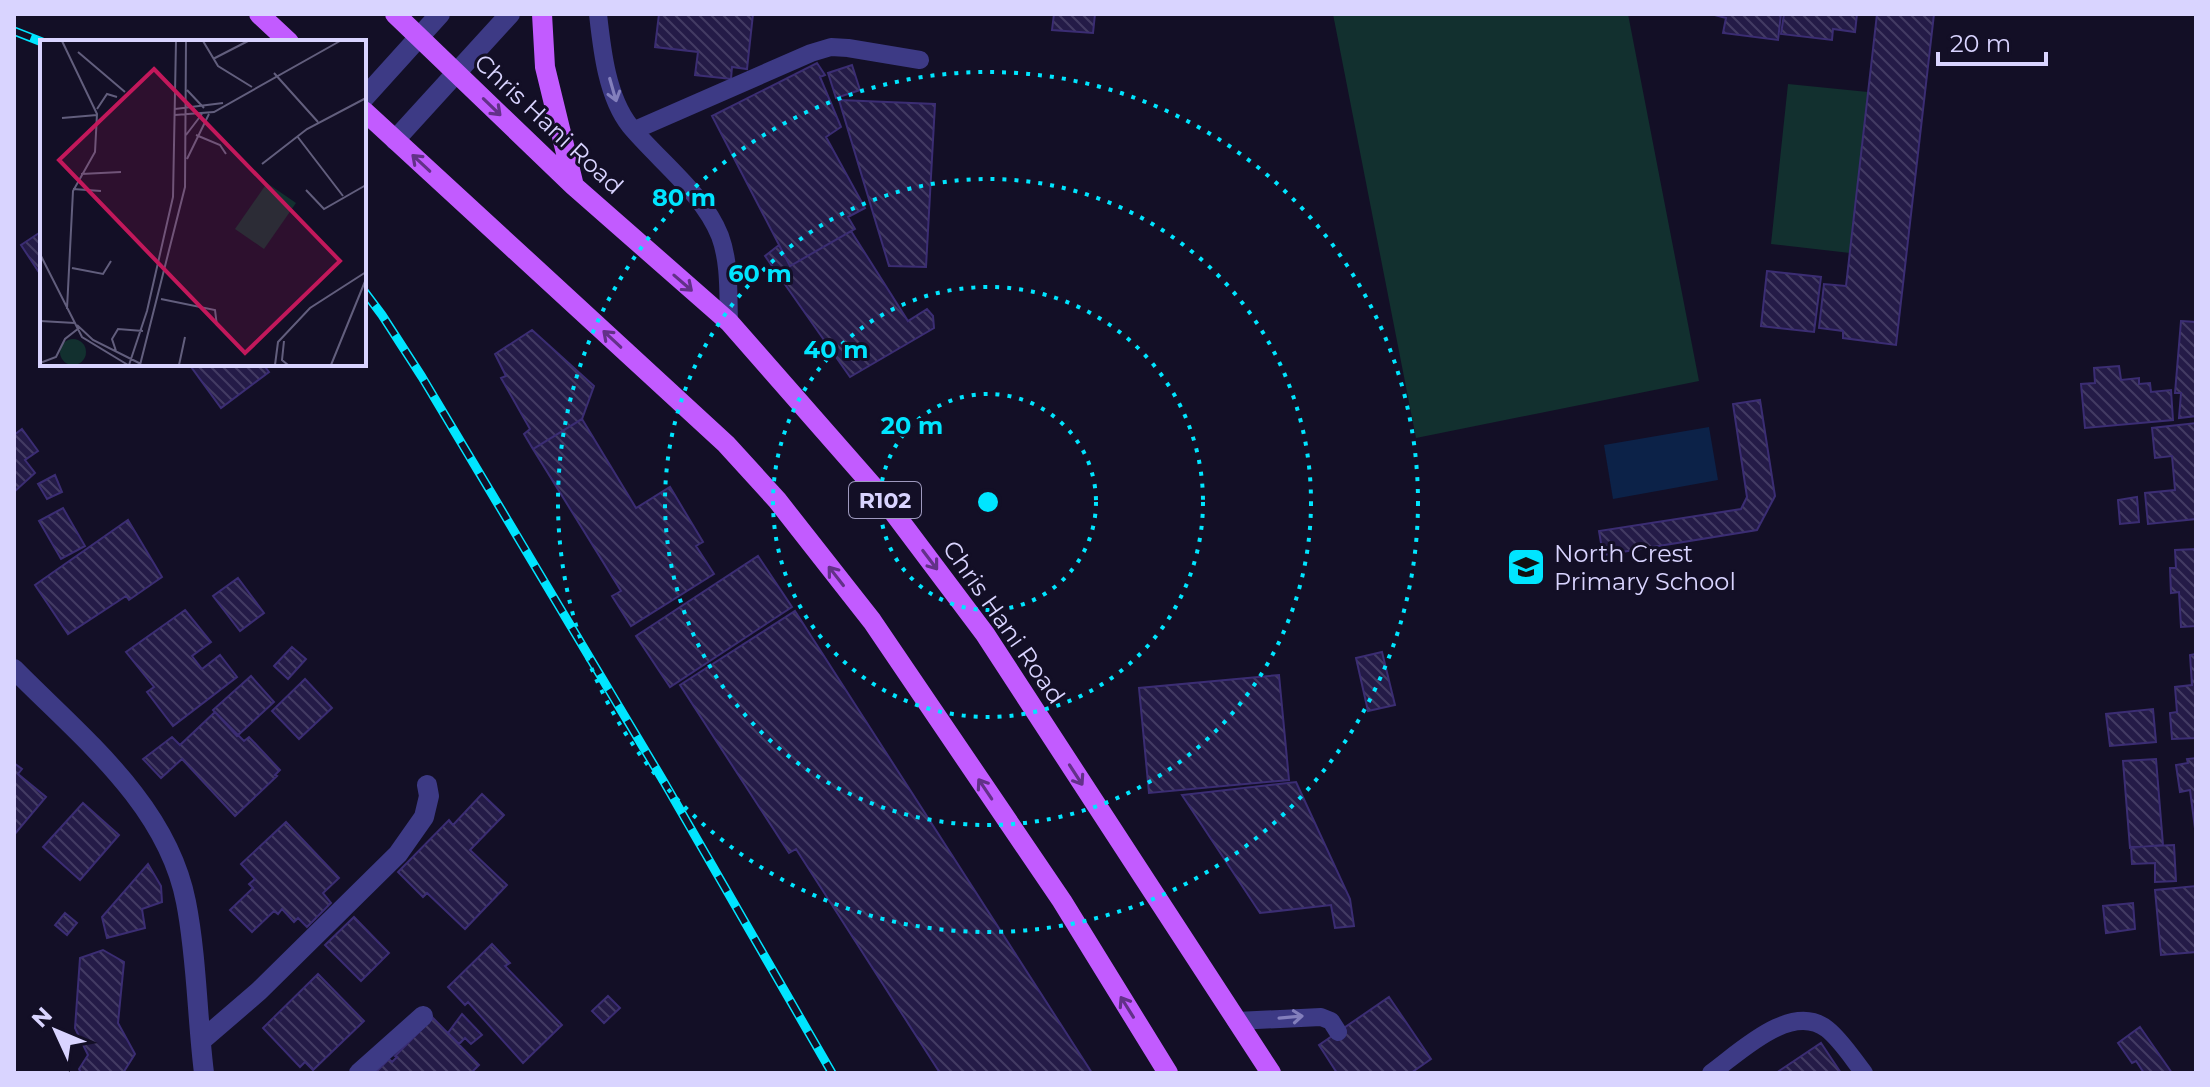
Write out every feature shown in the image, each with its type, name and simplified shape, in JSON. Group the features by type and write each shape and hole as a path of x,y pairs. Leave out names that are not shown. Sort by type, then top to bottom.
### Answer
{"main road":[{"path":"259,14 287,40"},
{"name":"Chris Hani Road","path":"395,14 574,186 729,322 879,493 985,634 1271,1073"},
{"path":"542,14 545,67 574,186"},
{"path":"366,113 715,433 777,500 872,621 1062,901 1168,1073"}],"street":[{"path":"366,96 440,14"},
{"path":"395,140 510,14"},
{"path":"14,669 126,783 155,823 172,857 186,901 204,1073"},
{"path":"201,1041 259,991 398,854 424,817 429,796 427,785"},
{"path":"359,1073 423,1016"}],"lane":[{"path":"598,14 602,53 618,105 635,130 711,217 721,238 727,266 729,322"},
{"path":"635,130 797,58 831,47 920,60"},
{"path":"1236,1021 1321,1017 1331,1021 1338,1032"},
{"path":"1711,1073 1768,1032 1793,1021 1807,1022 1829,1030 1864,1073"}],"green space":[{"path":"1333,14 1628,14 1699,381 1416,438"},
{"path":"1788,84 1868,92 1850,253 1771,244"}],"water":[{"path":"1709,427 1718,480 1613,499 1604,445"}],"building":[{"path":"659,14 753,14 747,69 732,67 731,79 695,75 698,52 655,47"},
{"path":"1054,14 1095,14 1093,33 1052,30"},
{"path":"1711,14 1781,14 1778,40 1723,33 1726,18"},
{"path":"1784,14 1857,14 1855,32 1833,29 1832,40 1781,34"},
{"path":"1877,14 1934,14 1896,345 1843,338 1843,331 1819,328 1824,284 1846,286"},
{"path":"817,63 825,75 820,77 841,127 826,137 865,208 848,217 855,229 790,266 712,116"},
{"path":"852,65 860,90 836,98 828,73"},
{"path":"839,100 935,104 926,267 889,266"},
{"path":"851,231 908,321 927,309 933,316 934,328 850,377 765,256 779,245 790,266"},
{"path":"40,232 40,274 21,245"},
{"path":"1767,271 1821,277 1814,332 1761,326"},
{"path":"2181,321 2196,322 2196,416 2179,418 2181,393 2175,393"},
{"path":"532,330 594,386 582,419 533,449 524,434 530,429 501,378 506,376 495,354"},
{"path":"190,366 264,366 269,372 221,408"},
{"path":"2119,366 2121,380 2139,378 2139,384 2150,383 2151,392 2171,390 2173,420 2085,428 2081,384 2095,383 2094,368"},
{"path":"1760,400 1775,496 1757,530 1603,555 1599,531 1741,509 1747,497 1733,404"},
{"path":"582,419 636,508 670,487 703,542 696,546 714,574 631,626 612,596 621,591 533,449"},
{"path":"2196,423 2196,519 2148,524 2145,493 2175,490 2172,456 2155,458 2152,428"},
{"path":"22,429 38,451 25,460 35,473 14,492 14,435"},
{"path":"55,475 62,492 47,499 38,484"},
{"path":"2137,497 2139,522 2120,524 2118,500"},
{"path":"63,508 85,546 61,559 39,521"},
{"path":"128,520 162,577 129,600 126,596 68,634 35,585"},
{"path":"2196,549 2196,626 2181,627 2179,592 2171,593 2170,568 2176,568 2175,550"},
{"path":"758,556 792,607 670,687 636,636"},
{"path":"238,578 264,613 240,631 213,596"},
{"path":"185,610 211,642 192,656 202,669 220,655 237,677 173,726 147,692 154,687 126,652"},
{"path":"795,611 1092,1073 940,1073 796,849 789,853 680,685"},
{"path":"292,647 306,659 288,679 274,666"},
{"path":"1382,652 1395,705 1368,711 1356,658"},
{"path":"2196,654 2196,738 2172,739 2170,713 2177,712 2175,687 2192,685 2190,655"},
{"path":"1279,675 1289,780 1149,793 1139,688"},
{"path":"251,676 274,702 237,736 213,710"},
{"path":"305,679 332,708 299,739 272,711"},
{"path":"2153,709 2156,742 2110,746 2106,714"},
{"path":"215,712 244,741 249,737 280,770 235,816 182,759 161,778 143,759 172,737 180,745"},
{"path":"2196,758 2196,836 2190,790 2180,792 2176,765"},
{"path":"2156,759 2163,845 2130,848 2123,761"},
{"path":"14,763 22,769 18,774 46,797 14,835"},
{"path":"1296,782 1350,899 1354,926 1335,928 1331,905 1260,913 1182,795"},
{"path":"482,794 504,815 470,850 507,885 465,929 427,893 423,897 398,872 449,820 453,825"},
{"path":"83,803 119,835 80,880 43,847"},
{"path":"286,822 339,878 323,893 331,903 307,927 298,918 294,922 282,909 278,914 274,911 252,932 230,910 253,888 249,884 255,879 241,864"},
{"path":"2174,845 2176,881 2155,882 2155,863 2132,864 2131,847"},
{"path":"148,864 161,886 162,902 142,909 145,928 107,938 102,917"},
{"path":"2196,886 2196,952 2161,955 2155,890"},
{"path":"2133,903 2135,929 2106,933 2103,906"},
{"path":"65,913 77,923 67,935 55,925"},
{"path":"354,917 389,953 361,981 325,945"},
{"path":"492,944 510,963 505,966 562,1025 523,1063 468,1002 465,1005 448,987"},
{"path":"103,950 124,962 118,1023 135,1054 123,1073 81,1073 79,1069 88,1055 75,1028 80,958"},
{"path":"318,974 364,1021 313,1070 305,1062 300,1067 263,1028"},
{"path":"608,996 620,1008 604,1023 592,1011"},
{"path":"1389,997 1431,1059 1411,1073 1337,1073 1319,1045"},
{"path":"462,1014 482,1035 471,1044 465,1038 459,1044 448,1033"},
{"path":"433,1018 479,1065 471,1073 375,1073 389,1059 392,1062"},
{"path":"2140,1027 2172,1073 2144,1073 2136,1061 2132,1063 2118,1043"},
{"path":"1821,1043 1841,1073 1776,1073"}],"railway":[{"path":"14,31 40,41"},
{"path":"366,294 422,377 664,782 832,1073"}],"place":[{"name":"North Crest Primary School","path":"1526,567"}]}
